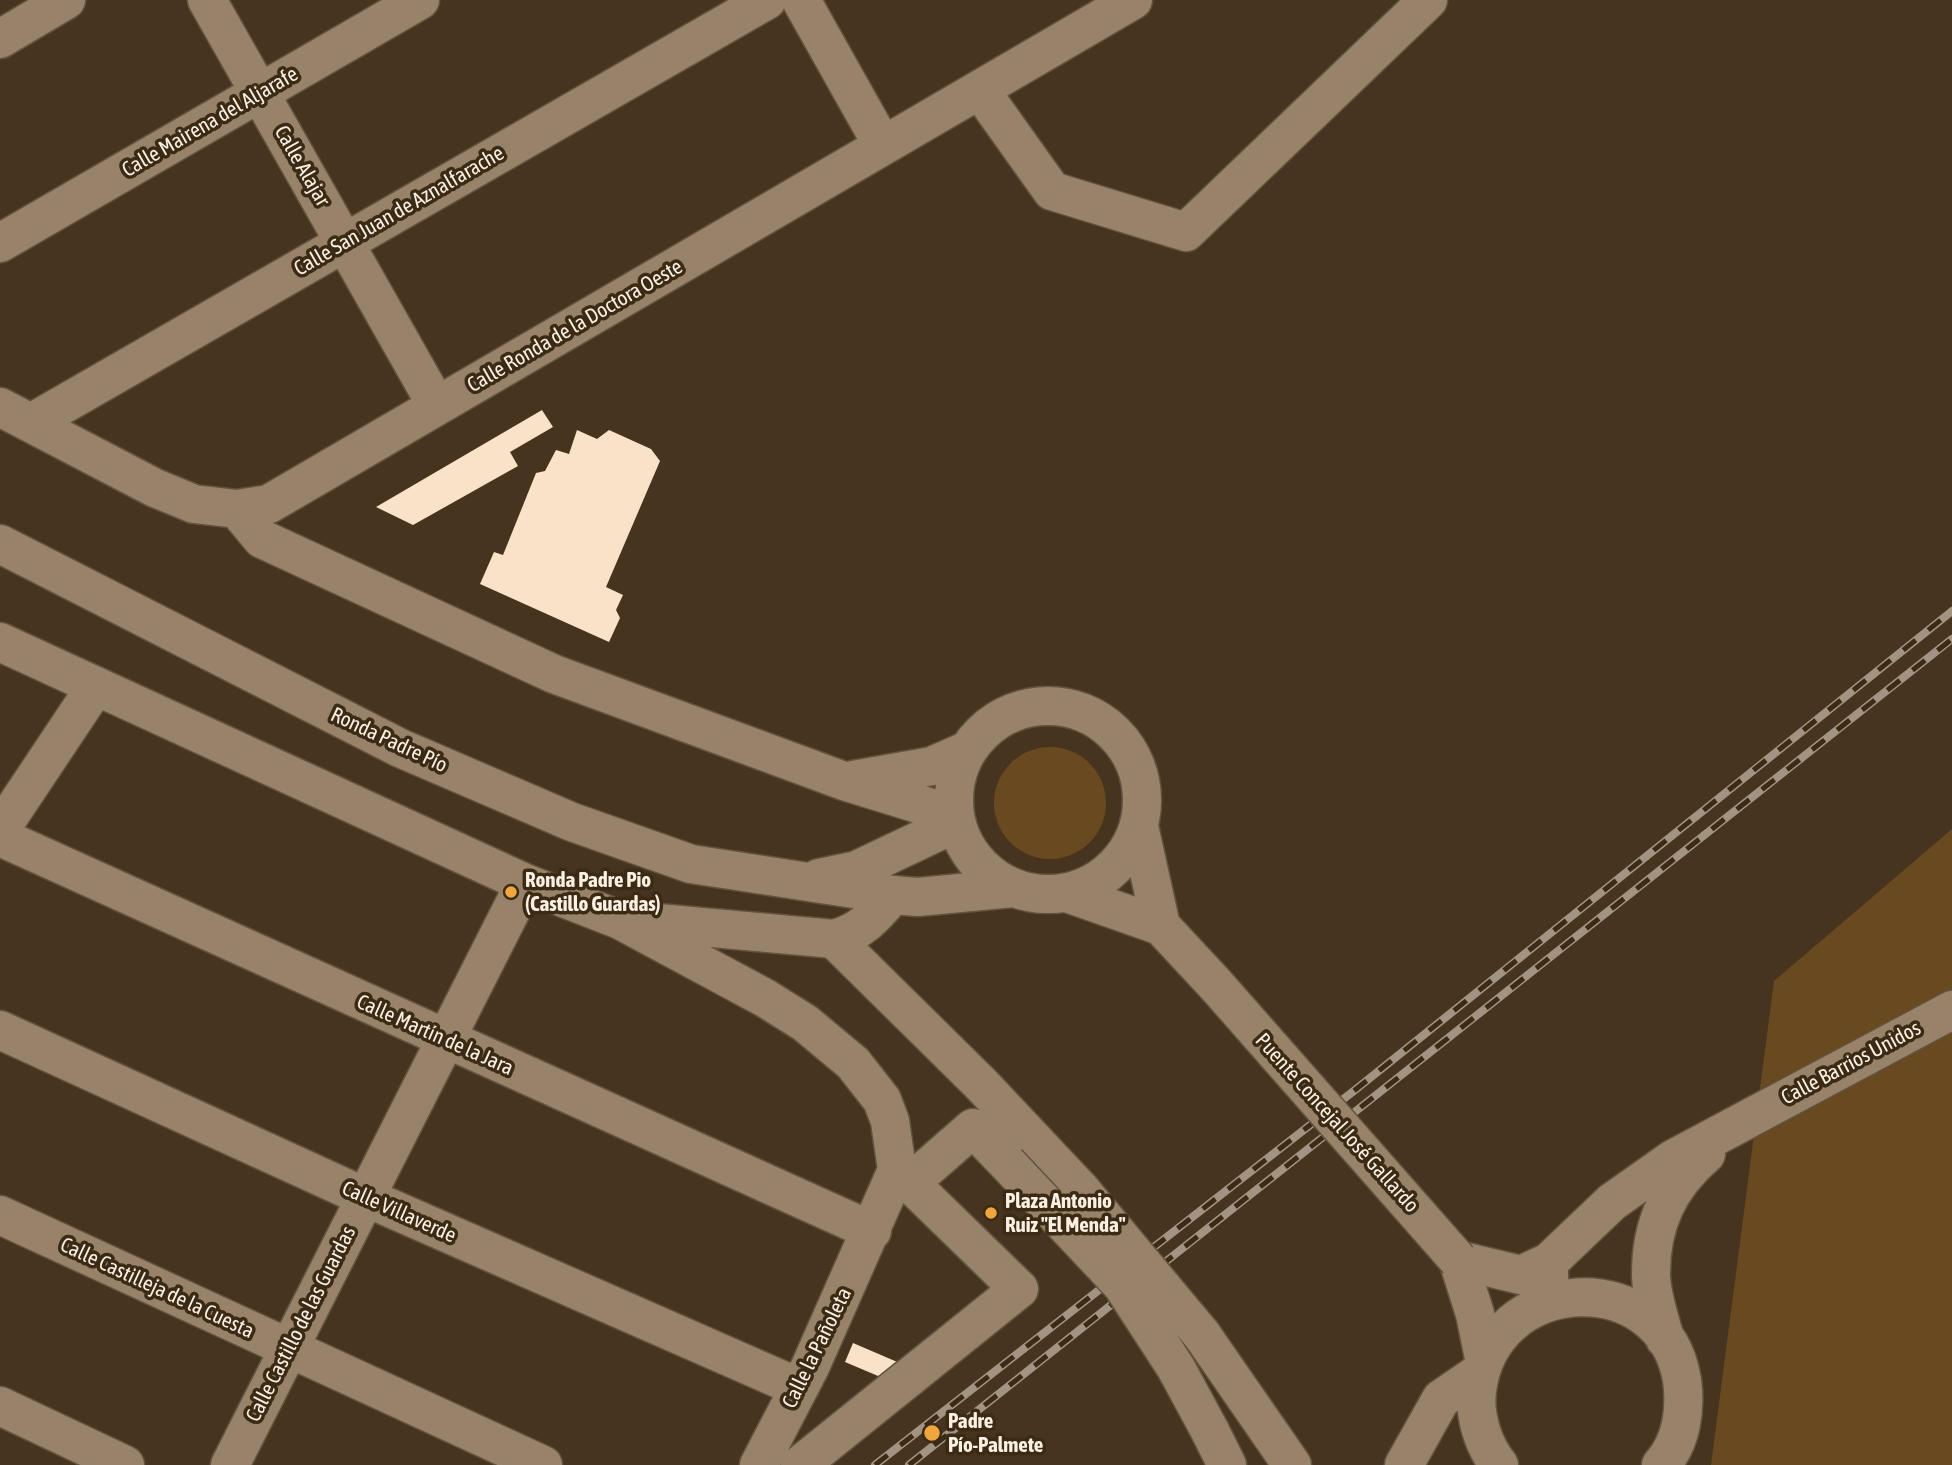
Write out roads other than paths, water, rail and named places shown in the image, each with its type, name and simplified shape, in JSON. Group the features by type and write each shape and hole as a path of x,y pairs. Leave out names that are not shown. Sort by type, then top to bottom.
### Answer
{"street":[{"path":"0,39 66,0"},
{"name":"Calle Alajar","path":"207,0 438,406"},
{"name":"Calle Mairena del Aljarafe","path":"0,243 420,0"},
{"name":"Calle San Juan de Aznalfarache","path":"15,415 345,242 767,0"},
{"path":"801,0 883,146"},
{"path":"980,90 1052,191 1186,232 1428,0"},
{"name":"Calle Ronda de la Doctora Oeste","path":"15,415 164,492 194,504 237,509 269,504 980,90 1118,4"},
{"path":"237,509 262,539 554,674 955,819"},
{"name":"Ronda Padre Pío","path":"0,544 400,748 572,822 691,864 799,882 918,897 1013,888"},
{"path":"0,642 525,883 620,920 765,998 805,1023 853,1063 882,1100 904,1176 1019,1289 800,1465"},
{"path":"0,830 96,686"},
{"path":"1036,706 1064,707 1091,716 1113,731 1129,752 1140,777 1143,803 1139,827 1130,848 1115,867 1093,883 1067,893 1040,894 1013,888 987,873 968,850 955,819 954,782 966,751 984,730 1008,713 1036,706"},
{"path":"844,781 932,766 966,751"},
{"name":"Ronda Padre Pío","path":"799,882 857,870 955,819"},
{"path":"1139,827 1161,926"},
{"name":"Calle Martín de la Jara","path":"0,837 872,1230"},
{"name":"Calle Castillo de las Guardas","path":"230,1465 525,883"},
{"path":"1067,893 1161,926"},
{"path":"620,920 834,939 852,934 869,922 893,895"},
{"name":"Puente Concejal José Gallardo","path":"1161,926 1458,1260"},
{"path":"834,939 982,1085 1080,1189 1202,1335 1292,1465"},
{"name":"Calle Barrios Unidos","path":"1750,1116 1952,1010"},
{"name":"Calle Villaverde","path":"0,1030 365,1197 784,1381 794,1383 802,1380"},
{"path":"1404,1465 1441,1399 1482,1366 1508,1325 1612,1202 1673,1159 1750,1116"},
{"path":"1661,1465 1679,1433 1685,1401 1680,1368 1665,1339 1651,1276 1659,1213 1689,1169 1750,1116"},
{"path":"872,1230 904,1176 964,1120 1122,1285 1176,1368 1227,1465"},
{"name":"Calle Castilleja de la Cuesta","path":"0,1215 543,1465"},
{"name":"Calle la Pañoleta","path":"758,1465 802,1380 872,1230"},
{"path":"1458,1260 1582,1296 1614,1301 1642,1316 1665,1339"},
{"path":"1458,1260 1475,1314 1482,1366 1476,1404 1482,1435 1499,1465"},
{"path":"0,1406 125,1465"}],"railway":[{"path":"875,1465 1355,1090 1952,611"},
{"path":"909,1465 1952,639"}],"place":[{"name":"Ronda Padre Pio (Castillo Guardas)","path":"511,892"},
{"name":"Plaza Antonio Ruiz \"El Menda\"","path":"991,1213"},
{"name":"Padre Pío-Palmete","path":"932,1433"}]}
